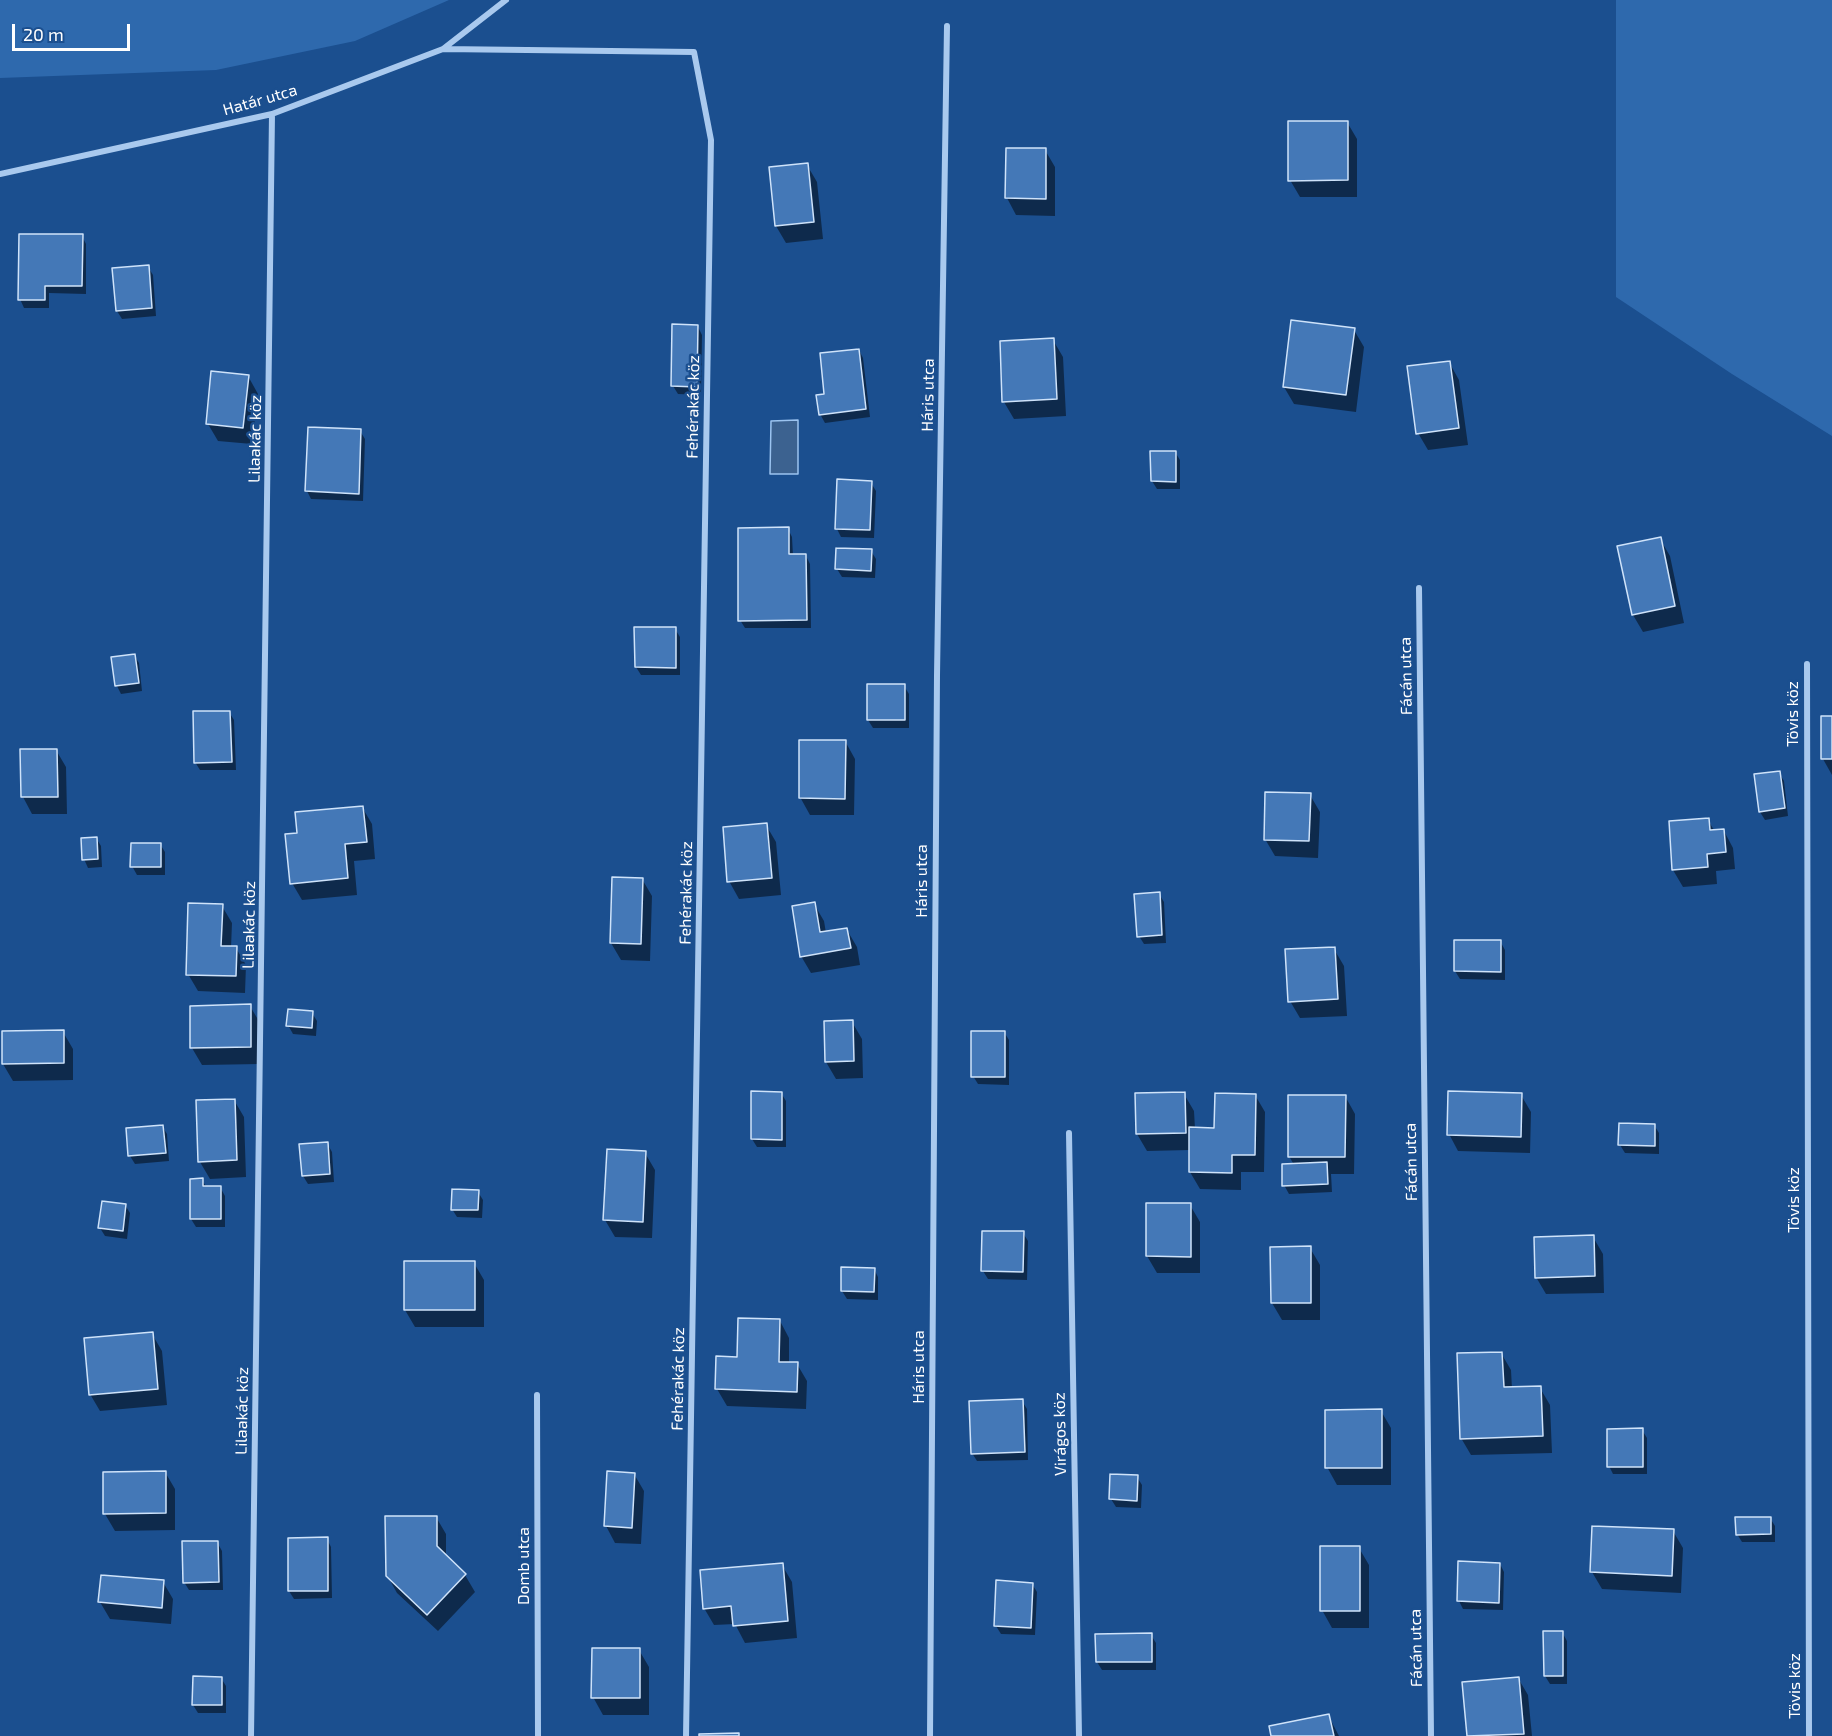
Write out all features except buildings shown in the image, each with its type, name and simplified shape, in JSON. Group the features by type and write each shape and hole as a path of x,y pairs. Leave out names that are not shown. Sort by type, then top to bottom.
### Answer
{"street":[{"name":"Határ utca","path":"0,174 272,114 444,49 506,0"},
{"name":"Háris utca","path":"930,1736 937,675 947,26"},
{"name":"Fehérakác köz","path":"444,49 694,52 711,140 686,1736"},
{"name":"Lilaakác köz","path":"251,1736 272,114"},
{"name":"Fácán utca","path":"1419,588 1431,1736"},
{"name":"Tövis köz","path":"1807,664 1809,1736"},
{"name":"Virágos köz","path":"1069,1132 1079,1736"},
{"name":"Domb utca","path":"537,1395 537,1736"}],"shaded area":[{"path":"0,0 449,0 355,41 216,70 0,78"},
{"path":"1616,0 1832,0 1832,436 1732,374 1616,297"},
{"path":"798,420 798,474 770,474 771,421"}]}
